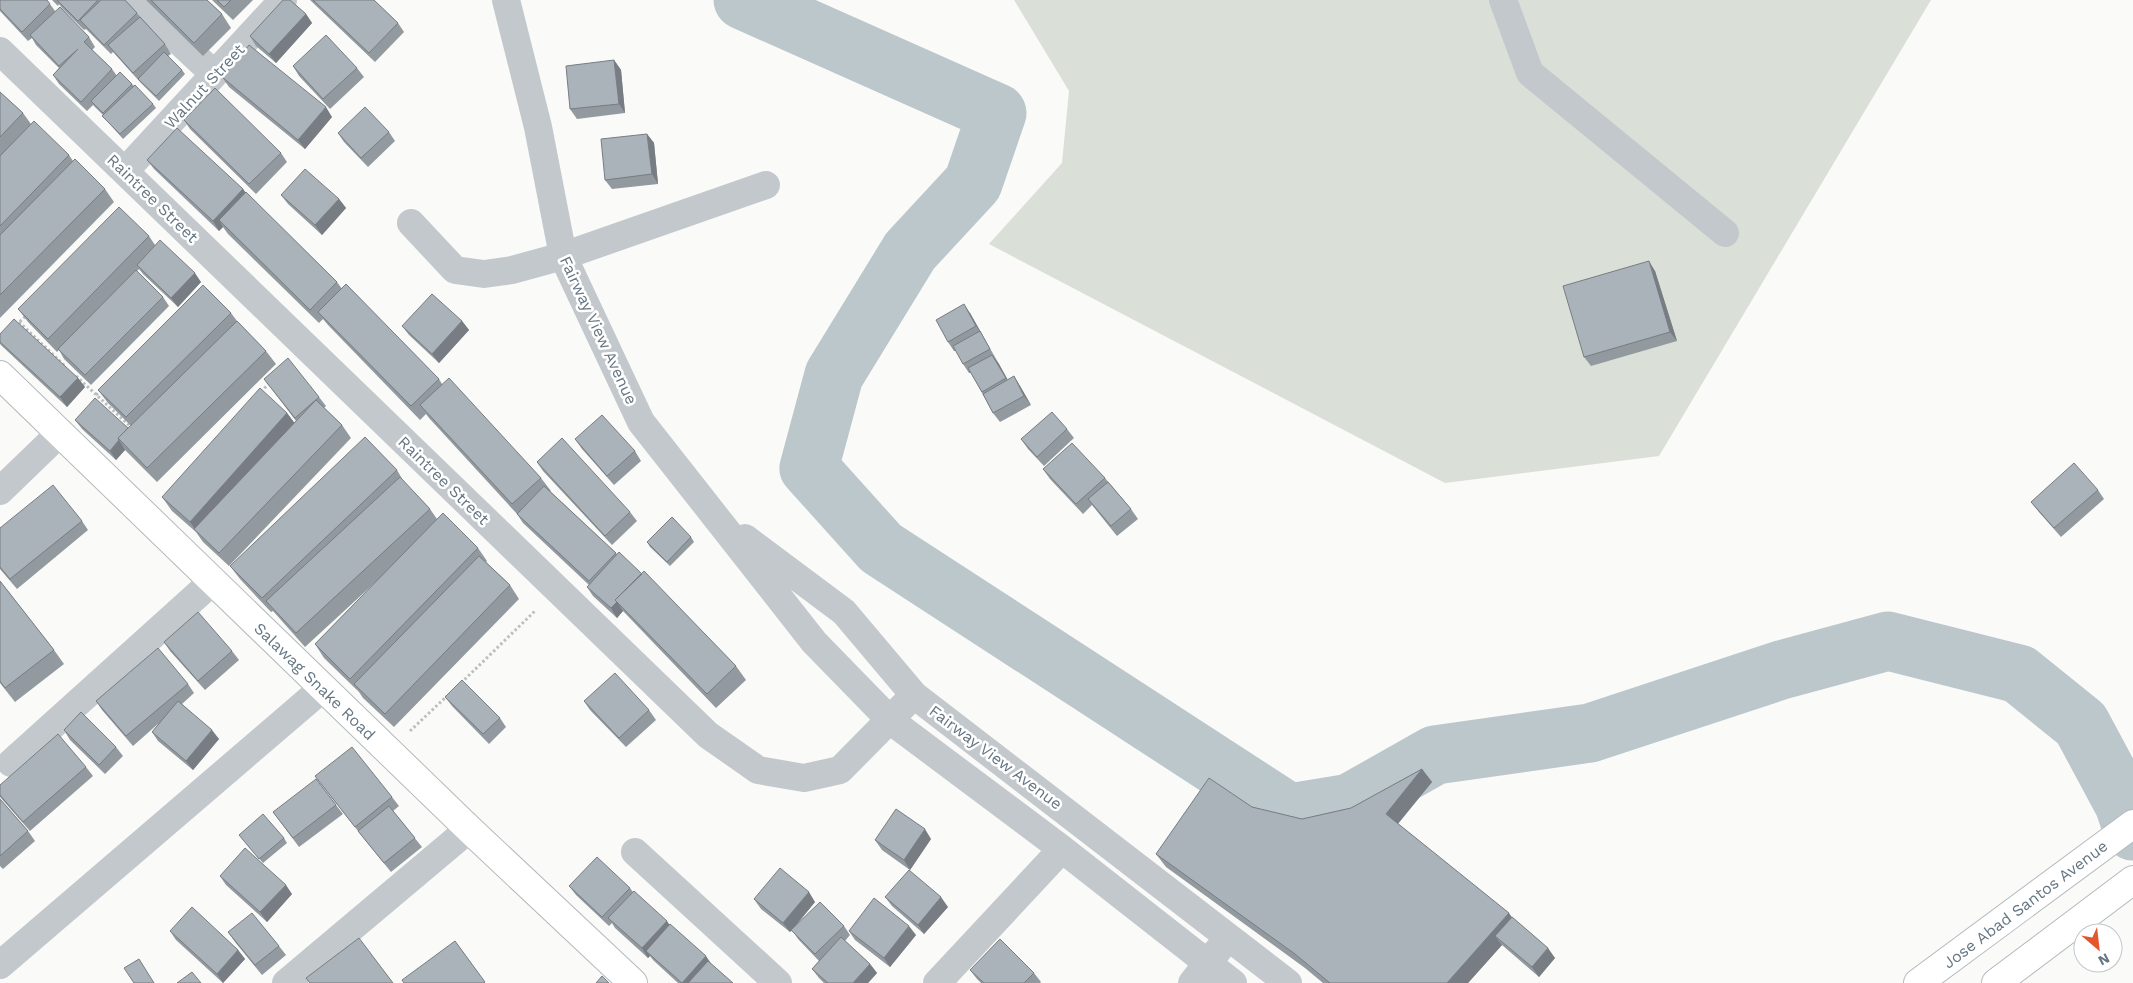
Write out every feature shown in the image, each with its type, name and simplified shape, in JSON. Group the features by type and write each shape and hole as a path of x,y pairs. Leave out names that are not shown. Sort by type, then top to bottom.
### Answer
{"main road":[{"name":"Salawag Snake Road","path":"0,376 469,829 633,983"},
{"name":"Jose Abad Santos Avenue","path":"1918,983 2133,824"},
{"path":"1996,983 2133,880"}],"street":[{"path":"135,0 214,74"},
{"name":"Walnut Street","path":"125,171 283,0"},
{"name":"Fairway View Avenue","path":"506,0 538,126 563,256 642,422 814,642 891,721 1062,850 1200,973 1233,983"},
{"path":"1503,0 1530,73 1725,233"},
{"name":"Raintree Street","path":"0,51 708,735 758,770 804,778 840,770 891,721 914,695"},
{"path":"411,223 455,270 484,274 512,270 563,256 766,185"},
{"path":"0,491 60,433"},
{"name":"Fairway View Avenue","path":"718,518 844,612 914,695 1288,983"},
{"path":"10,763 213,582"},
{"path":"0,964 323,688"},
{"path":"286,983 469,829"},
{"path":"937,983 1062,850"},
{"path":"635,852 778,983"},
{"path":"1200,973 1229,936"}],"path":[{"path":"13,329 33,309"},
{"path":"19,322 68,369"},
{"path":"75,375 138,434"},
{"path":"258,395 271,380"},
{"path":"96,395 103,389"},
{"path":"459,684 557,589"},
{"path":"409,732 452,691"}],"shaded area":[{"path":"1014,0 1931,0 1659,456 1445,483 989,244 1062,163 1069,91"}],"building":[{"path":"0,0 47,0 50,4 22,32 0,9"},
{"path":"57,0 98,0 78,21"},
{"path":"101,0 125,0 137,13 104,45 80,20"},
{"path":"151,0 207,0 222,14 194,43"},
{"path":"217,0 231,0 224,7"},
{"path":"283,0 290,0 306,14 269,54 250,36"},
{"path":"313,0 374,0 398,23 369,53"},
{"path":"60,7 89,37 84,42 112,69 81,102 53,75 78,49 59,66 30,35"},
{"path":"140,17 165,44 133,73 108,45"},
{"path":"326,35 357,68 323,99 293,66"},
{"path":"249,45 326,107 298,140 222,77"},
{"path":"164,52 182,70 156,96 138,79"},
{"path":"614,60 619,104 570,109 566,66"},
{"path":"120,72 132,84 103,113 91,101"},
{"path":"135,85 153,104 120,134 102,116"},
{"path":"215,88 281,153 249,184 184,120"},
{"path":"0,92 23,113 0,137"},
{"path":"365,107 389,132 361,158 338,133"},
{"path":"34,121 69,155 0,226 0,156"},
{"path":"177,128 243,189 213,221 147,160"},
{"path":"647,134 652,174 605,180 601,139"},
{"path":"75,159 105,189 0,295 0,235"},
{"path":"305,169 339,199 315,225 281,195"},
{"path":"246,192 337,282 310,310 219,220"},
{"path":"119,207 149,236 48,339 18,309"},
{"path":"160,240 195,273 171,298 137,265"},
{"path":"1649,261 1670,332 1584,357 1563,286"},
{"path":"136,270 163,297 85,375 58,349"},
{"path":"346,284 439,379 411,406 318,312"},
{"path":"203,285 231,313 126,417 98,390"},
{"path":"432,294 462,321 432,354 402,326"},
{"path":"964,304 976,326 948,342 936,320"},
{"path":"14,319 78,378 60,397 0,342 0,334"},
{"path":"237,321 266,351 147,468 118,438"},
{"path":"980,331 990,349 963,364 953,346"},
{"path":"992,355 1006,378 982,392 968,368"},
{"path":"288,358 319,397 295,418 264,379"},
{"path":"1014,376 1024,396 993,413 983,394"},
{"path":"449,378 541,478 512,504 420,405"},
{"path":"260,388 287,413 190,522 162,497"},
{"path":"95,398 128,428 118,438 119,440 110,451 75,420"},
{"path":"316,400 342,425 219,553 194,529"},
{"path":"1052,412 1067,429 1037,457 1021,439"},
{"path":"602,415 635,451 607,476 575,439"},
{"path":"365,437 397,470 262,598 230,566"},
{"path":"562,438 630,512 605,536 537,462"},
{"path":"1072,443 1105,478 1076,504 1043,469"},
{"path":"2074,463 2098,490 2054,528 2031,502"},
{"path":"400,477 430,509 296,633 266,601"},
{"path":"1108,482 1131,509 1111,526 1088,499"},
{"path":"53,485 82,521 10,579 0,567 0,528"},
{"path":"544,486 616,553 589,581 517,514"},
{"path":"443,513 478,548 350,679 315,644"},
{"path":"672,517 691,537 667,562 647,542"},
{"path":"619,552 642,574 615,600 617,602 611,608 587,587"},
{"path":"479,556 510,585 385,714 354,684"},
{"path":"644,571 736,666 707,694 615,600"},
{"path":"0,581 54,650 5,688 0,681"},
{"path":"198,612 232,651 198,681 164,642"},
{"path":"158,648 188,684 126,736 96,701"},
{"path":"615,673 649,710 619,738 584,701"},
{"path":"462,680 500,718 483,734 445,697"},
{"path":"178,701 212,730 186,761 152,732"},
{"path":"81,712 116,747 99,765 64,730"},
{"path":"58,734 86,767 23,822 0,795 0,785"},
{"path":"352,747 392,797 355,827 315,776"},
{"path":"1422,769 1386,814 1509,913 1447,983 1330,983 1295,954 1156,854 1209,778 1252,807 1302,819 1351,808"},
{"path":"316,779 336,805 293,838 273,812"},
{"path":"0,799 28,831 0,856"},
{"path":"389,806 415,838 384,863 358,831"},
{"path":"896,809 925,829 904,860 875,840"},
{"path":"263,814 284,838 259,859 239,835"},
{"path":"245,848 286,885 260,912 220,876"},
{"path":"597,857 630,888 602,917 569,886"},
{"path":"780,868 809,892 783,923 754,899"},
{"path":"909,870 941,897 918,925 885,897"},
{"path":"634,891 667,921 642,948 608,918"},
{"path":"874,898 909,926 884,958 849,931"},
{"path":"820,902 844,926 815,954 791,930"},
{"path":"192,907 238,950 217,974 170,931"},
{"path":"252,913 279,946 255,965 228,932"},
{"path":"1512,917 1548,948 1532,967 1495,936"},
{"path":"670,924 706,956 682,983 646,951"},
{"path":"841,937 870,964 853,983 828,983 812,969"},
{"path":"359,938 393,983 310,983 306,978"},
{"path":"1000,939 1034,973 1024,983 984,983 970,970"},
{"path":"455,941 484,983 404,983 402,980"},
{"path":"139,959 154,983 134,983 124,968"},
{"path":"708,961 733,983 688,983"},
{"path":"192,972 201,983 177,983"},
{"path":"602,976 609,983 596,983"}],"waterway":[{"path":"743,0 997,113 973,183 910,251 834,375 809,468 881,548 1289,813 1350,803 1435,755 1590,733 1781,670 1888,641 2019,674 2081,724 2124,804 2133,831"}]}
